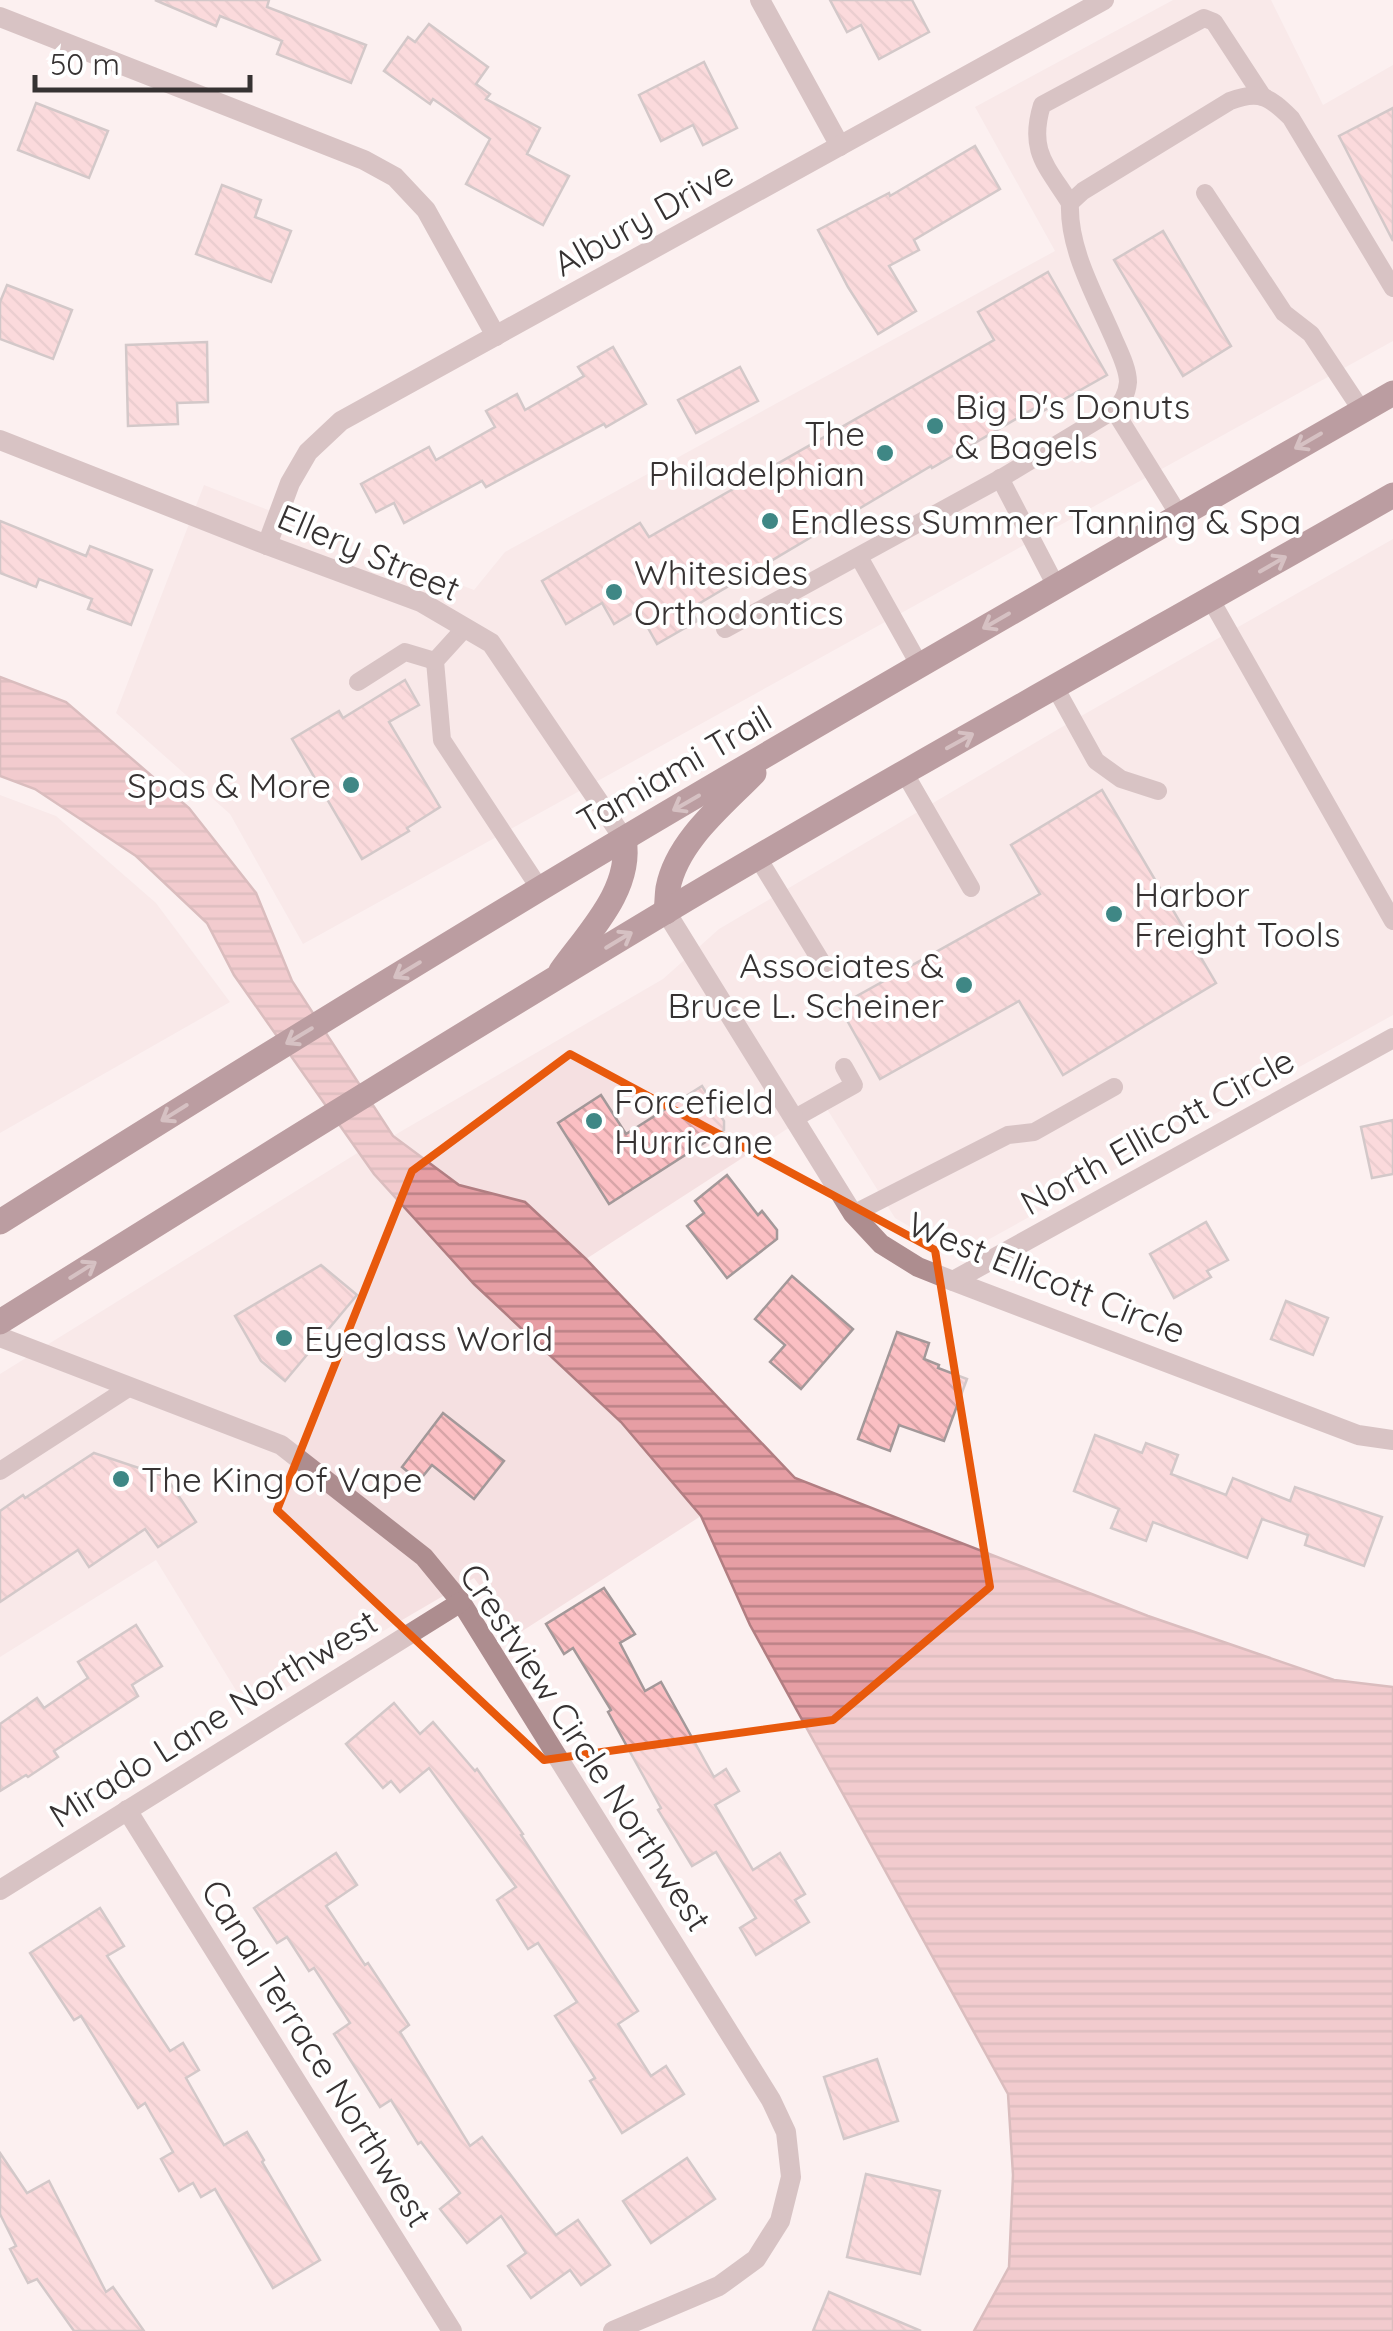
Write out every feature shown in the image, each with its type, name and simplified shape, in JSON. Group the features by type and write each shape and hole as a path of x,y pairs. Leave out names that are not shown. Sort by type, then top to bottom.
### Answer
{"main road":[{"name":"Tamiami Trail","path":"0,1222 624,838 1393,393"},
{"path":"0,1322 666,912 904,772 1393,495"},
{"path":"666,912 668,886 677,862 696,834 774,751"},
{"path":"555,979 612,899 623,876 624,838"}],"street":[{"path":"760,0 840,146"},
{"name":"Albury Drive","path":"266,544 290,483 308,452 341,422 1104,0"},
{"path":"0,17 364,160 395,177 426,210 496,336"},
{"name":"Ellery Street","path":"0,440 421,602 491,643 624,838"},
{"name":"West Ellicott Circle","path":"666,912 854,1214 881,1244 918,1267 953,1281 1358,1435 1393,1440"},
{"name":"North Ellicott Circle","path":"953,1281 1393,1038"},
{"name":"Crestview Circle Northwest","path":"0,1337 280,1445 424,1558 461,1602 771,2100 786,2132 791,2177 780,2221 756,2260 719,2286 613,2331"},
{"name":"Mirado Lane Northwest","path":"0,1890 461,1602"},
{"name":"Canal Terrace Northwest","path":"128,1810 452,2331"}],"lane":[{"path":"725,629 1000,478 1121,404 1128,382 1078,254 1069,216 1070,202 1037,150 1036,124 1042,104 1204,18 1214,22 1264,97"},
{"path":"1070,202 1230,102 1250,94 1264,97 1291,118 1393,288"},
{"path":"1205,193 1284,313 1311,334 1362,411"},
{"path":"1114,410 1179,515"},
{"path":"1000,478 1056,586"},
{"path":"859,557 920,666"},
{"path":"1211,600 1393,920"},
{"path":"465,628 435,661 442,740 540,890"},
{"path":"358,682 405,652 435,661"},
{"path":"1054,688 1096,760 1122,780 1158,792"},
{"path":"904,772 971,888"},
{"path":"758,858 826,971"},
{"path":"795,1118 854,1085 844,1066"},
{"path":"854,1214 1008,1135 1034,1132 1114,1088"},
{"path":"0,1471 130,1387"}],"highlighted area":[{"path":"570,1054 935,1250 990,1587 833,1720 544,1760 277,1510 412,1171"}],"shaded area":[{"path":"1173,0 1271,0 1323,105 1393,65 1393,341 303,944 230,814 116,713 204,485 474,590 505,552 1055,251 975,107"},
{"path":"1393,539 1393,1015 986,1241 943,1246 895,1218 827,1109 787,1129 586,1259 525,1202 459,1185 393,1136 663,979 719,929 1067,724"},
{"path":"0,677 66,702 189,808 256,893 292,981 393,1136 459,1185 525,1202 586,1259 795,1478 1148,1616 1334,1680 1393,1687 1393,2331 974,2331 1009,2267 1013,2175 1008,2094 750,1625 701,1516 621,1422 474,1284 374,1174 234,975 207,923 136,856 35,789 0,776"},
{"path":"0,795 56,816 156,903 230,1002 0,1133"},
{"path":"359,1152 374,1174 474,1284 621,1422 701,1516 516,1635 474,1578 248,1710 156,1560 0,1657 0,1374"}],"building":[{"path":"155,0 269,0 267,7 366,45 351,83 277,54 282,41 220,16 216,26"},
{"path":"830,0 912,0 929,32 879,59 861,25 847,32"},
{"path":"429,24 488,67 476,84 490,94 486,99 540,128 527,154 569,176 543,225 466,184 490,139 384,71 408,37 415,42"},
{"path":"704,62 737,128 703,145 693,125 661,141 639,95"},
{"path":"36,103 108,131 89,178 18,150"},
{"path":"1393,108 1393,241 1339,136"},
{"path":"975,146 1000,189 914,240 919,250 889,266 916,311 878,334 818,230 889,193 890,196"},
{"path":"222,185 261,200 255,217 291,231 271,282 196,254"},
{"path":"1163,231 1231,346 1183,376 1114,260"},
{"path":"1048,272 1107,375 1036,415 1033,409 931,466 690,609 697,621 657,644 638,610 614,624 602,603 566,624 542,581 640,523 649,537 994,340 978,312"},
{"path":"7,285 72,310 53,359 0,339 0,302"},
{"path":"207,342 208,402 177,403 178,424 128,426 126,345"},
{"path":"613,347 646,404 486,487 482,481 404,523 394,503 376,512 361,484 429,447 436,460 495,427 486,411 517,394 525,410 584,376 578,367"},
{"path":"740,367 758,401 696,433 678,400"},
{"path":"0,521 86,556 90,546 152,570 131,625 88,609 92,599 39,579 36,587 0,573"},
{"path":"405,680 419,705 389,722 440,807 362,859 292,739 339,711 343,718"},
{"path":"1102,790 1216,983 1063,1075 1019,1001 880,1079 839,1006 1040,894 1011,845"},
{"path":"702,1086 724,1121 724,1130 609,1204 558,1123 601,1095 626,1134"},
{"path":"1393,1120 1393,1174 1372,1178 1361,1127"},
{"path":"727,1175 758,1215 762,1211 777,1230 777,1239 727,1278 687,1226 704,1213 695,1201"},
{"path":"1206,1222 1228,1260 1207,1271 1211,1277 1174,1298 1150,1254"},
{"name":"Eyeglass World","path":"321,1265 357,1295 285,1381 261,1361 235,1316"},
{"path":"792,1276 853,1329 801,1389 770,1362 785,1345 755,1319"},
{"path":"1286,1301 1328,1318 1313,1355 1271,1339"},
{"path":"897,1332 929,1343 924,1359 967,1379 944,1441 899,1425 890,1451 858,1439"},
{"path":"443,1413 504,1461 474,1499 432,1465 419,1481 402,1467"},
{"path":"1095,1435 1142,1453 1146,1443 1178,1455 1171,1474 1226,1495 1233,1478 1290,1501 1295,1487 1382,1517 1364,1566 1305,1545 1308,1535 1262,1519 1247,1558 1153,1522 1146,1541 1111,1528 1119,1509 1074,1491"},
{"path":"94,1453 166,1477 196,1522 158,1547 145,1529 89,1567 78,1550 0,1602 0,1511"},
{"path":"604,1588 635,1634 620,1643 645,1691 661,1682 714,1777 726,1769 739,1791 715,1805 753,1870 780,1853 805,1894 795,1900 809,1922 756,1955 740,1928 756,1918 716,1852 692,1866 658,1810 661,1808 608,1712 611,1710 573,1648 564,1654 546,1624"},
{"path":"136,1625 162,1666 132,1685 138,1696 54,1751 58,1757 0,1791 0,1724 37,1698 44,1708 88,1678 78,1662"},
{"path":"394,1703 420,1734 433,1722 477,1769 638,2011 618,2024 651,2076 666,2066 684,2094 622,2133 590,2081 595,2078 555,2016 577,2002 538,1943 528,1949 497,1900 516,1887 429,1768 400,1792 391,1781 383,1788 346,1744"},
{"path":"336,1853 357,1885 326,1906 409,2025 400,2032 470,2146 482,2137 556,2235 578,2220 610,2265 581,2285 570,2270 531,2298 508,2266 526,2253 501,2216 467,2243 440,2209 460,2193 421,2142 418,2144 391,2100 380,2107 334,2034 350,2023 314,1968 309,1971 287,1937 277,1943 254,1908"},
{"path":"100,1908 124,1946 107,1956 170,2051 183,2043 199,2070 186,2078 224,2145 247,2132 320,2260 273,2288 215,2189 201,2197 193,2183 179,2191 161,2159 173,2152 145,2103 138,2108 81,2016 74,2020 30,1953"},
{"path":"877,2059 898,2121 844,2139 824,2077"},
{"path":"0,2153 27,2193 49,2181 106,2292 113,2287 144,2331 74,2331 37,2279 28,2283 10,2249 16,2246 0,2214"},
{"path":"687,2158 715,2199 651,2243 623,2201"},
{"path":"866,2174 940,2191 920,2274 847,2257"},
{"path":"829,2292 921,2331 813,2331"}],"place":[{"name":"Big D's Donuts & Bagels","path":"935,426"},
{"name":"The Philadelphian","path":"885,453"},
{"name":"Endless Summer Tanning & Spa","path":"770,521"},
{"name":"Whitesides Orthodontics","path":"614,592"},
{"name":"Spas & More","path":"351,785"},
{"name":"Harbor Freight Tools","path":"1114,914"},
{"name":"Associates & Bruce L. Scheiner","path":"964,985"},
{"name":"Forcefield Hurricane","path":"594,1121"},
{"name":"Eyeglass World","path":"284,1338"},
{"name":"The King of Vape","path":"121,1479"}]}
